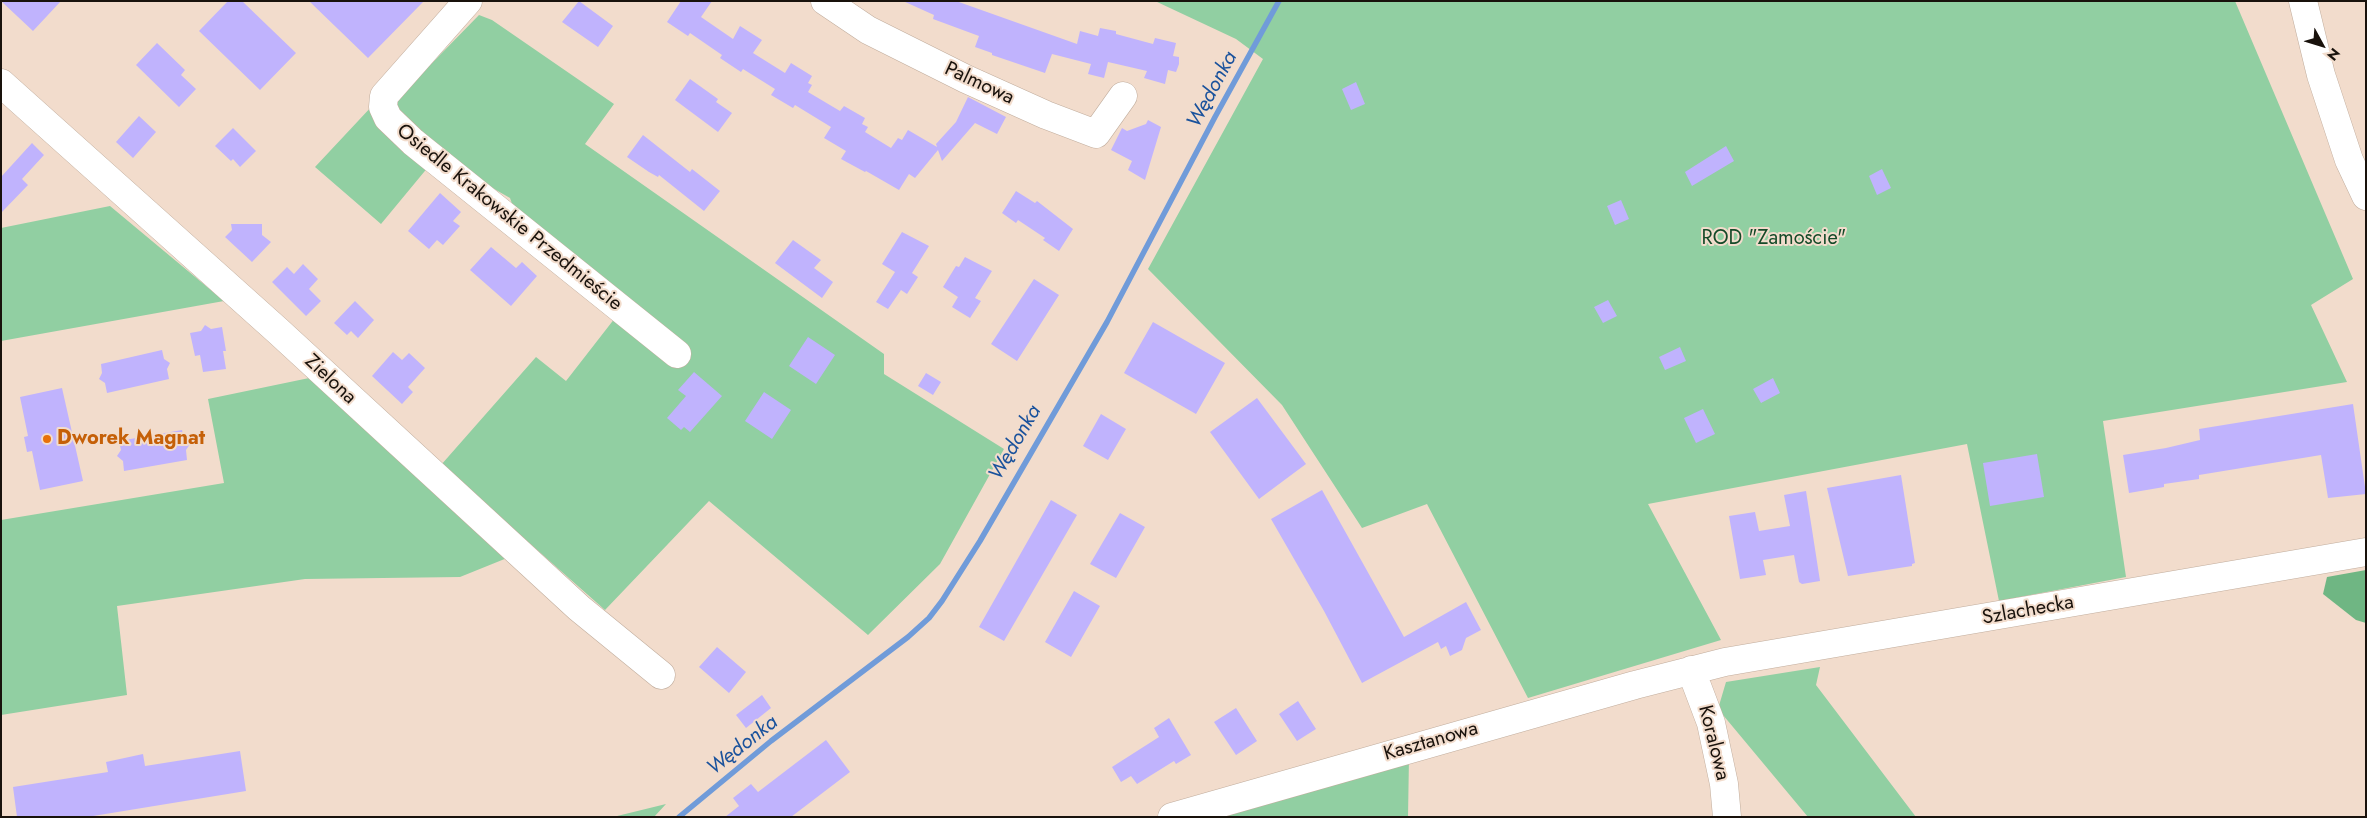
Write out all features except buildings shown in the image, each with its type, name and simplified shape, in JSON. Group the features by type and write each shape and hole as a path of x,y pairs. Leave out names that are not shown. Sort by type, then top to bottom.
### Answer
{"street":[{"name":"Osiedle Krakowskie Przedmieście","path":"468,1 417,61 384,96 383,107 388,118 413,142 677,354"},
{"name":"Palmowa","path":"825,1 868,30 957,74 1046,115 1096,134 1123,96"},
{"path":"2303,1 2321,75 2349,160 2366,196"},
{"name":"Zielona","path":"1,83 278,331 579,608 661,675"},
{"name":"Szlachecka","path":"1691,670 2366,552"},
{"name":"Kasztanowa","path":"1172,817 1483,727 1691,670"},
{"name":"Koralowa","path":"1691,670 1711,723 1724,784 1727,817"}],"green space":[{"name":"ROD \"Zamoście\"","path":"1155,1 2235,1 2353,279 2311,305 2347,382 2103,421 2126,577 1999,601 1967,444 1648,504 1721,640 1528,698 1427,504 1362,528 1282,405 1148,269 1263,59 1236,39"},
{"path":"479,15 492,20 614,104 585,144 884,354 884,374 1004,449 940,564 868,635 709,501 605,610 441,465 536,357 566,381 615,318 516,215 510,198 489,186 397,116 395,101"},
{"path":"373,105 429,166 381,224 315,167"},
{"path":"110,206 224,301 1,341 1,228"},
{"path":"314,377 512,556 460,577 305,579 117,606 127,695 1,715 1,520 224,483 208,399"},
{"path":"2366,570 2366,623 2356,620 2323,594 2327,577"},
{"path":"1820,667 1816,685 1916,817 1808,817 1718,709 1726,682"},
{"path":"1409,757 1408,817 1213,817"},
{"path":"666,804 654,817 613,817"}],"waterway":[{"name":"Wędonka","path":"679,817 771,741 908,637 929,618 942,601 980,541 1107,322 1215,117 1279,1"}],"place":[{"name":"Dworek Magnat","path":"47,439"}]}
